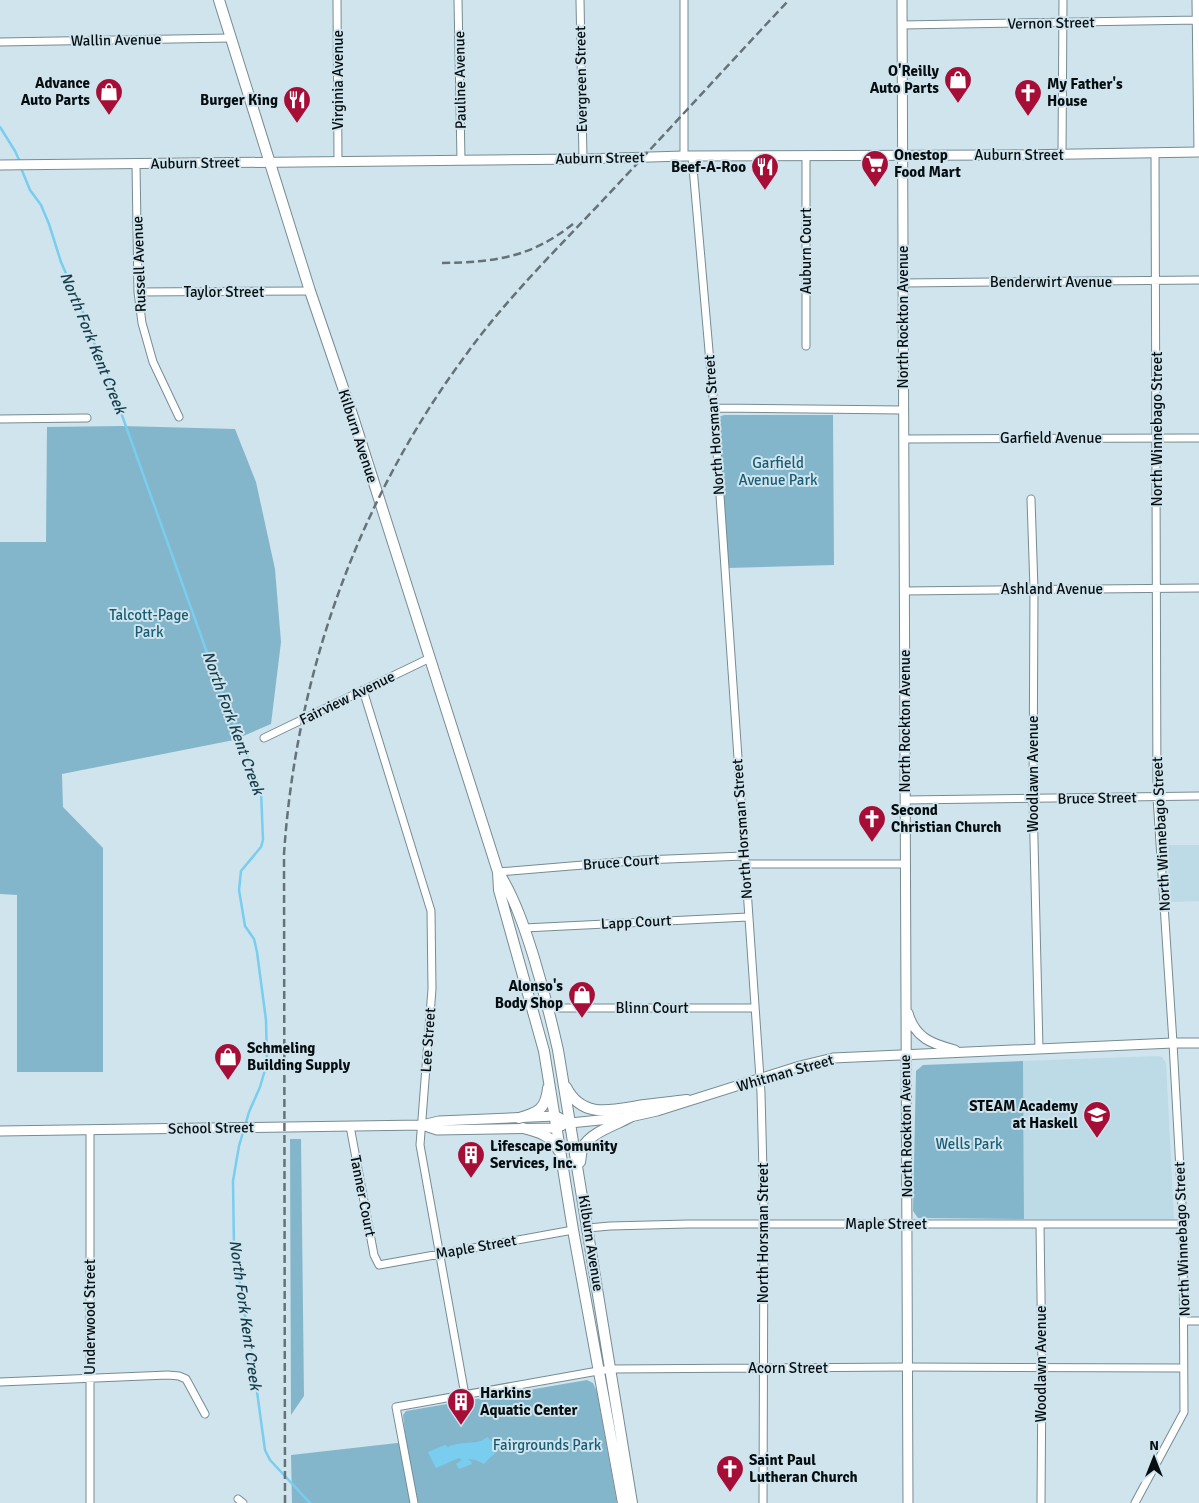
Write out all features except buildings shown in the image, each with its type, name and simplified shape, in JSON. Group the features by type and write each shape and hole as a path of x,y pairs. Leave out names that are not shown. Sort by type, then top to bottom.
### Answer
{"main road":[{"name":"Kilburn Avenue","path":"219,0 310,291 353,417 498,872 500,890 544,1051 573,1230 623,1503"},
{"name":"North Rockton Avenue","path":"902,0 908,1503"},
{"name":"Auburn Street","path":"0,165 582,159 688,156 1062,155 1198,152"},
{"name":"Kilburn Avenue","path":"498,872 507,886 524,928 549,1008 579,1171 611,1369 618,1428 632,1503"},
{"path":"905,1000 912,1025 917,1032 940,1046 963,1052"},
{"name":"Whitman Street","path":"556,1116 570,1122 630,1117 657,1111 687,1100 833,1058 1199,1043"},
{"path":"519,1118 535,1113 543,1106 548,1094 549,1082"},
{"path":"564,1083 577,1102 597,1111 687,1100"},
{"name":"School Street","path":"0,1132 422,1125 439,1121 556,1116"},
{"path":"579,1171 581,1152 587,1142 598,1133 630,1117"},
{"name":"School Street","path":"422,1125 436,1130 557,1128 570,1122"},
{"path":"523,1128 540,1132 548,1137 557,1147 562,1158"}],"street":[{"name":"Virginia Avenue","path":"337,0 338,161"},
{"name":"Pauline Avenue","path":"458,0 461,160"},
{"name":"Evergreen Street","path":"580,0 582,159"},
{"name":"North Horsman Street","path":"684,0 688,156 714,408 760,1079 764,1224 763,1503"},
{"path":"1062,155 1063,0"},
{"path":"1196,0 1198,20 1198,152"},
{"name":"Vernon Street","path":"902,25 1198,20"},
{"name":"Wallin Avenue","path":"0,42 231,38"},
{"name":"North Winnebago Street","path":"1135,1503 1184,1412 1183,1224 1174,1043 1157,797 1157,438 1154,153"},
{"name":"Auburn Court","path":"806,156 806,346"},
{"name":"Russell Avenue","path":"136,164 138,292 142,323 153,362 179,417"},
{"name":"Benderwirt Avenue","path":"903,282 1199,280"},
{"name":"Taylor Street","path":"138,292 310,291"},
{"path":"714,408 903,410"},
{"path":"0,419 87,418"},
{"name":"Garfield Avenue","path":"904,439 1199,438"},
{"name":"Woodlawn Avenue","path":"1032,500 1034,589 1033,799 1040,1049"},
{"name":"Ashland Avenue","path":"904,590 1199,588"},
{"name":"Fairview Avenue","path":"264,738 430,658"},
{"name":"Lee Street","path":"364,690 428,898 432,919 432,989 420,1145 465,1395"},
{"name":"Bruce Street","path":"906,800 1199,796"},
{"name":"Bruce Court","path":"498,872 644,860 744,856"},
{"path":"745,864 905,864"},
{"name":"Lapp Court","path":"524,928 748,917"},
{"name":"Blinn Court","path":"549,1008 754,1008"},
{"name":"Tanner Court","path":"350,1126 372,1246 379,1265"},
{"name":"Underwood Street","path":"90,1131 90,1503"},
{"name":"Maple Street","path":"588,1228 688,1224 1183,1224"},
{"name":"Woodlawn Avenue","path":"1040,1224 1041,1503"},
{"name":"Maple Street","path":"379,1265 573,1230"},
{"path":"1184,1321 1199,1321"},
{"name":"Acorn Street","path":"414,1503 396,1408 598,1371 611,1369 907,1367 1183,1368"},
{"path":"0,1382 180,1376 186,1379 205,1414"}],"shaded area":[{"path":"1167,845 1199,845 1199,901 1170,902"},
{"name":"STEAM Academy at Haskell","path":"1159,1056 1166,1063 1174,1219 1024,1219 1023,1061"},
{"path":"487,1437 497,1449 484,1464 469,1459 472,1464 459,1469 456,1464 462,1460 459,1458 436,1468 428,1452 445,1445 448,1447 483,1440"}],"green space":[{"name":"Garfield Avenue Park","path":"724,415 833,415 834,565 728,568 718,421 719,417"},
{"name":"Talcott-Page Park","path":"122,426 235,429 256,482 275,569 281,642 271,724 234,740 62,774 63,807 103,848 103,1072 17,1072 17,895 0,894 0,542 46,542 47,427"},
{"name":"Wells Park","path":"1023,1061 1024,1219 918,1218 913,1211 916,1071 923,1065"},
{"path":"290,1139 301,1139 304,1396 291,1415"},
{"name":"Fairgrounds Park","path":"587,1380 593,1383 597,1392 617,1503 292,1503 291,1455 406,1442 403,1415 406,1411"}],"waterway":[{"name":"North Fork Kent Creek","path":"0,127 20,162"},
{"name":"North Fork Kent Creek","path":"21,168 30,190 41,205 61,262 88,324 101,363 104,365 215,675 261,791 263,840 261,847 241,871 239,890 245,926 254,939 257,952 266,1020 267,1063 239,1146 233,1181 234,1248 265,1450 270,1460 310,1503"}],"railway":[{"path":"285,1503 284,854 291,787 302,721 318,656 339,592 364,530 393,470 427,412 465,356 532,275 789,0"},
{"path":"442,263 479,261 511,256 542,244 573,224"}],"place":[{"name":"O'Reilly Auto Parts","path":"958,104"},
{"name":"Advance Auto Parts","path":"109,116"},
{"name":"My Father's House","path":"1028,117"},
{"name":"Burger King","path":"297,124"},
{"name":"Onestop Food Mart","path":"875,188"},
{"name":"Beef-A-Roo","path":"765,191"},
{"name":"Second Christian Church","path":"872,843"},
{"name":"Alonso's Body Shop","path":"582,1019"},
{"name":"Schmeling Building Supply","path":"228,1081"},
{"name":"STEAM Academy at Haskell","path":"1097,1139"},
{"name":"Lifescape Somunity Services, Inc.","path":"471,1179"},
{"name":"Harkins Aquatic Center","path":"461,1426"},
{"name":"Saint Paul Lutheran Church","path":"730,1493"}]}
